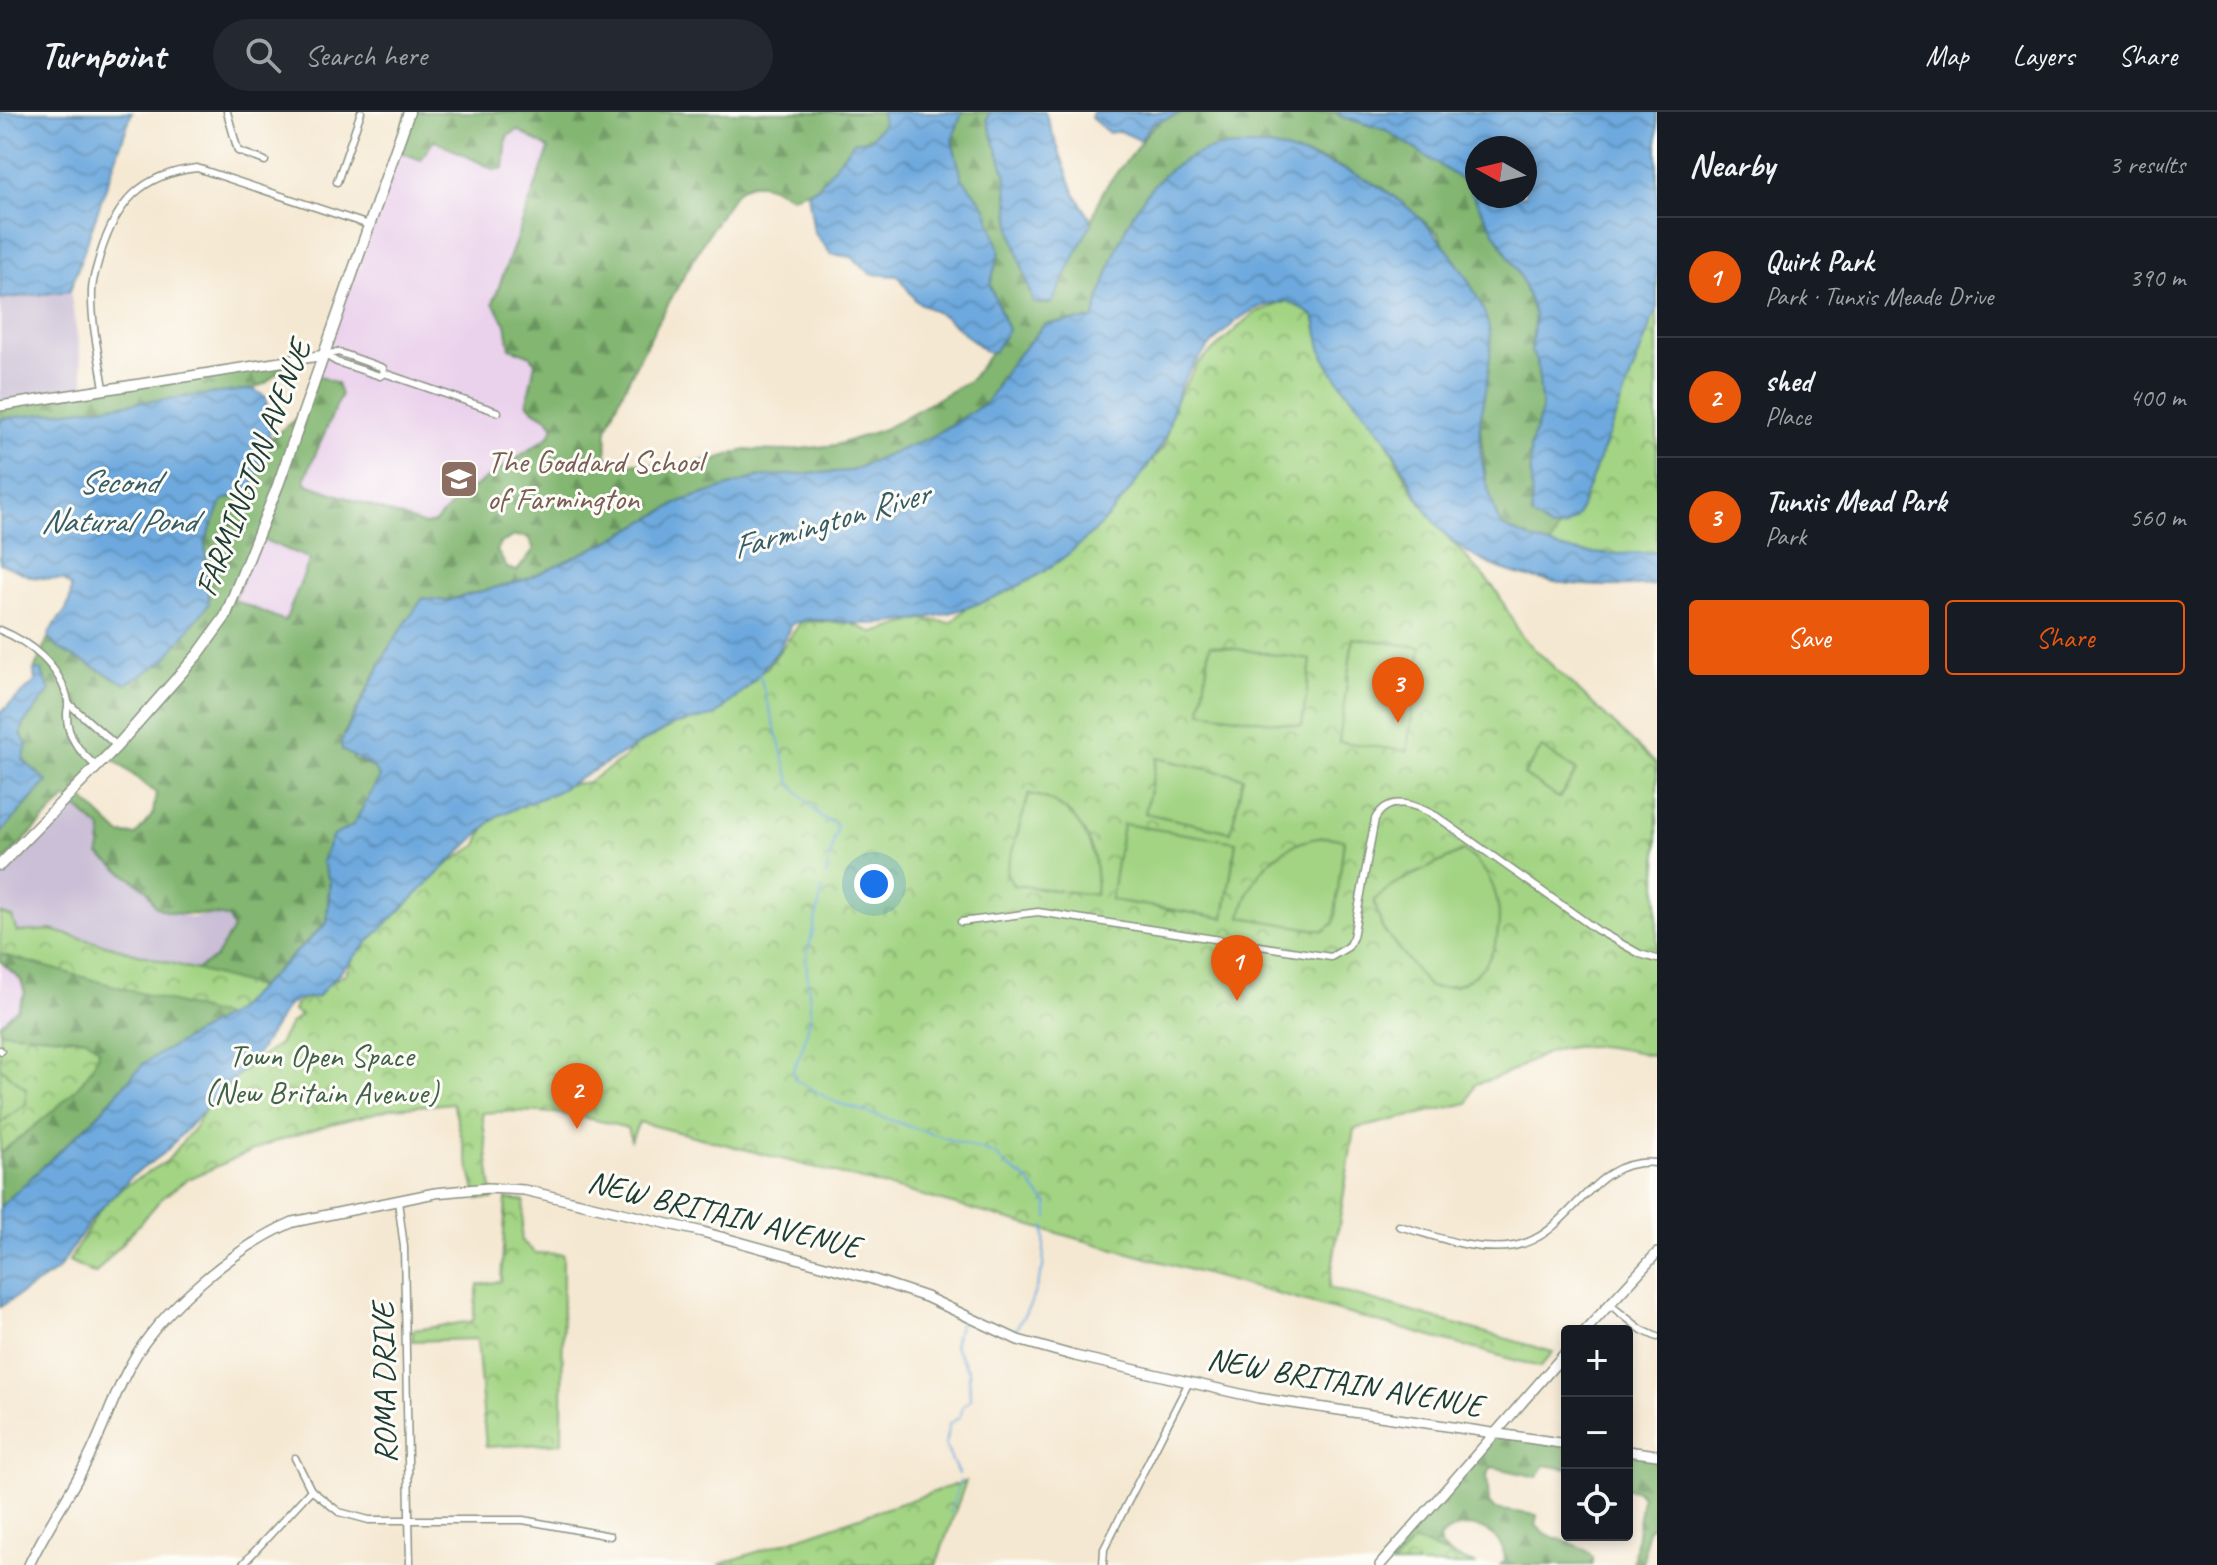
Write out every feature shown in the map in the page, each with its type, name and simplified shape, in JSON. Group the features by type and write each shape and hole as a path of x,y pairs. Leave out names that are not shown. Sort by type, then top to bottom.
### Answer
{"main road":[{"name":"FARMINGTON AVENUE","path":"0,865 117,746 199,653 225,617 255,548 409,112"}],"street":[{"path":"227,112 238,151 265,161"},
{"path":"337,182 361,112"},
{"path":"104,388 92,286 112,224 126,199 150,181 172,171 197,168 369,225"},
{"path":"0,406 325,355 351,367 380,376 384,373 498,412"},
{"path":"0,630 18,637 47,661 68,703 117,746"},
{"path":"68,703 66,715 71,737 80,753 97,767"},
{"path":"961,922 1007,913 1038,912 1331,957 1348,947 1353,937 1375,819 1388,805 1402,803 1418,806 1436,816 1597,930 1640,954 1657,959"},
{"path":"1399,1226 1458,1243 1493,1248 1517,1246 1540,1236 1565,1217 1601,1177 1636,1162 1657,1163"},
{"name":"NEW BRITAIN AVENUE","path":"29,1565 89,1458 131,1364 153,1329 209,1278 267,1233 293,1222 469,1189 525,1190 703,1232 926,1297 1018,1340 1189,1382 1258,1398 1561,1443"},
{"name":"ROMA DRIVE","path":"398,1201 404,1247 410,1565"},
{"path":"1590,1325 1657,1253"},
{"path":"1609,1304 1642,1330 1657,1337"},
{"path":"1380,1565 1561,1358"},
{"path":"1103,1565 1104,1549 1189,1382"},
{"path":"1633,1452 1657,1455"},
{"path":"295,1458 311,1490 339,1512 369,1520 523,1520 610,1536"},
{"path":"242,1565 311,1490"}],"shaded area":[{"path":"518,130 549,149 493,303 506,324 510,348 532,356 535,363 527,402 529,408 552,421 554,426 548,437 462,495 457,504 428,525 307,484 305,479 341,395 317,375 395,150 425,155 433,140 496,170 504,168 507,136"},
{"path":"70,291 86,391 0,406 0,299"},
{"path":"259,538 310,558 285,621 233,600"},
{"path":"72,803 103,830 100,855 147,890 156,906 191,918 214,914 230,918 233,929 215,958 196,969 51,930 17,933 12,917 0,913 0,875"},
{"path":"0,961 21,980 25,993 18,1008 0,1024"}],"green space":[{"path":"409,112 882,112 883,124 869,140 854,142 818,187 791,197 766,185 747,186 740,189 711,229 646,345 607,430 606,455 612,461 664,466 716,459 745,450 782,451 836,445 884,429 970,380 1008,330 990,285 996,258 986,208 962,178 952,141 962,112 990,112 987,120 1005,172 1012,234 1022,260 1092,221 1100,198 1114,176 1151,129 1175,113 1336,112 1342,117 1386,130 1465,182 1465,208 1480,208 1520,276 1535,315 1531,352 1537,360 1542,410 1530,448 1532,516 1564,528 1602,556 1542,546 1500,525 1487,488 1480,428 1490,332 1438,233 1382,187 1330,162 1270,146 1215,148 1093,319 1045,324 1011,363 987,402 931,437 851,471 758,477 682,501 611,540 527,579 445,601 423,599 391,644 344,734 354,760 372,767 380,777 353,825 332,837 327,922 233,1012 144,1063 94,1119 0,1207 0,1153 84,1080 86,1039 0,1032 0,1024 18,1008 25,993 21,980 0,961 0,931 174,983 215,958 233,929 229,918 175,913 155,906 147,890 99,855 102,830 66,798 0,865 0,834 47,782 23,761 27,745 21,734 24,723 50,691 41,670 34,670 48,638 59,649 209,604 204,542 223,500 250,492 270,439 304,412 317,375 337,384 341,395 305,478 307,484 425,525 434,523 462,495 548,437 554,427 527,402 535,363 531,356 510,348 506,324 493,303 549,149 518,130 507,136 504,168 495,170 434,140 421,160 395,150","holes":["514,536 528,537 534,549 517,571 507,568 497,551 499,544","259,538 310,559 285,621 234,600","108,755 156,793 153,814 136,835 120,834 74,790"]},
{"path":"1657,294 1657,554 1613,559 1548,550 1586,474"},
{"name":"Town Open Space (New Britain Avenue)","path":"1288,301 1314,316 1324,357 1385,438 1412,490 1445,534 1496,590 1522,637 1657,765 1657,1057 1597,1046 1552,1051 1500,1076 1475,1084 1468,1103 1354,1129 1329,1288 1553,1352 1540,1367 909,1192 639,1122 631,1140 627,1128 591,1119 519,1111 482,1113 493,1199 477,1199 453,1103 394,1108 270,1143 186,1180 162,1198 95,1274 69,1261 100,1209 122,1188 167,1161 195,1127 216,1091 279,1044 290,1024 301,1015 293,1011 295,1005 346,973 360,944 417,884 477,845 491,813 568,785 588,782 622,760 642,739 767,668 802,621 850,623 874,633 921,619 951,623 978,597 1128,487 1165,446 1172,407 1197,365 1254,313"},
{"path":"292,359 266,383 253,389 0,419 0,406"},
{"path":"1353,638 1421,647 1407,751 1339,742"},
{"path":"1210,645 1311,660 1302,726 1201,712"},
{"path":"1542,748 1577,771 1559,798 1524,775"},
{"path":"1157,758 1243,777 1231,832 1145,813"},
{"path":"1029,794 1061,807 1083,830 1094,860 1096,895 1013,885 1006,872"},
{"path":"1123,824 1236,842 1224,918 1111,900"},
{"path":"1328,837 1344,840 1334,923 1324,931 1241,917 1252,886 1270,862 1295,845"},
{"path":"1463,851 1482,868 1494,889 1499,913 1497,937 1489,958 1475,975 1454,986 1429,987 1382,928 1374,900 1394,884"},
{"path":"0,913 12,917 17,932 51,930 258,987 241,1021 0,954"},
{"path":"0,1032 86,1039 99,1049 85,1078 73,1092 0,1153"},
{"path":"0,1067 26,1089 26,1104 0,1123"},
{"path":"506,1199 524,1201 521,1240 535,1253 563,1254 562,1443 486,1447 477,1339 412,1341 413,1330 473,1321 478,1285 501,1281"},
{"path":"1493,1434 1561,1443 1561,1468 1545,1465 1537,1477 1492,1467 1487,1475 1489,1503 1494,1509 1537,1515 1536,1525 1542,1531 1581,1547 1593,1558 1593,1565 1500,1565 1505,1560 1497,1539 1489,1532 1468,1526 1447,1532 1439,1540 1442,1548 1464,1565 1380,1565"},
{"path":"1633,1452 1657,1455 1657,1523 1647,1530 1643,1565 1633,1565 1642,1496 1633,1490"},
{"path":"966,1481 936,1565 719,1565 721,1564"},
{"path":"1413,1541 1474,1564 1477,1565 1392,1565"}],"water":[{"path":"0,112 132,112 70,291 0,299"},
{"path":"882,112 962,112 952,141 962,178 986,208 1000,250 990,285 1008,330 994,352 986,352 945,317 916,301 898,276 871,274 852,257 831,254 814,232 808,193 818,187 854,142 869,140 883,124"},
{"path":"990,112 1045,112 1074,192 1092,221 1052,303 1033,303 1012,233 1005,172 987,120"},
{"path":"1093,112 1184,112 1152,124 1140,140 1120,131 1109,133 1091,118"},
{"path":"1336,112 1657,112 1657,308 1577,517 1564,528 1551,529 1532,516 1530,448 1542,410 1537,361 1531,352 1535,315 1520,276 1480,208 1537,208 1537,136 1465,136 1465,182 1386,130 1342,117"},
{"name":"Farmington River","path":"1270,146 1356,175 1403,203 1444,245 1467,278 1483,309 1490,333 1480,449 1500,525 1558,548 1613,554 1657,552 1657,585 1602,586 1544,580 1516,574 1465,551 1435,522 1383,435 1330,367 1322,352 1314,316 1288,301 1257,308 1222,334 1201,356 1185,378 1164,439 1154,458 1109,516 1066,556 1015,588 959,610 900,622 869,624 811,620 792,624 778,651 749,686 716,715 673,725 556,792 497,816 372,938 317,997 300,999 288,1005 256,1056 163,1154 132,1176 92,1218 58,1270 0,1307 0,1207 94,1119 144,1063 233,1012 327,923 330,883 322,861 332,837 353,825 380,777 372,767 342,750 341,742 391,644 423,598 446,601 527,579 611,540 682,501 758,477 851,471 931,437 987,402 1011,363 1045,324 1093,319 1120,240 1147,193 1165,173 1188,158 1215,148"},
{"name":"Second Natural Pond","path":"253,389 266,397 270,439 250,492 223,500 205,542 209,604 163,662 126,684 59,649 48,638 68,605 71,587 64,580 32,577 0,563 0,419"},
{"path":"34,670 41,670 50,691 24,723 21,734 27,745 23,760 47,781 0,834 0,713 35,682"}],"waterway":[{"path":"759,673 791,784 822,818 837,825 826,876"},
{"path":"823,888 806,959 811,1015 793,1070 794,1079 835,1102 997,1155 1027,1180 1048,1204 1048,1218"},
{"path":"1014,1332 1030,1305 1043,1268 1045,1226"},
{"path":"958,1474 945,1445 949,1424 960,1417 963,1406 970,1400 969,1371 954,1346 960,1321"},
{"path":"950,1513 960,1481"}],"place":[{"name":"The Goddard School of Farmington","path":"459,479"},
{"name":"Tunxis Mead Park","path":"1398,723"},
{"name":"Quirk Park","path":"1237,1001"},
{"name":"shed","path":"577,1129"}]}
